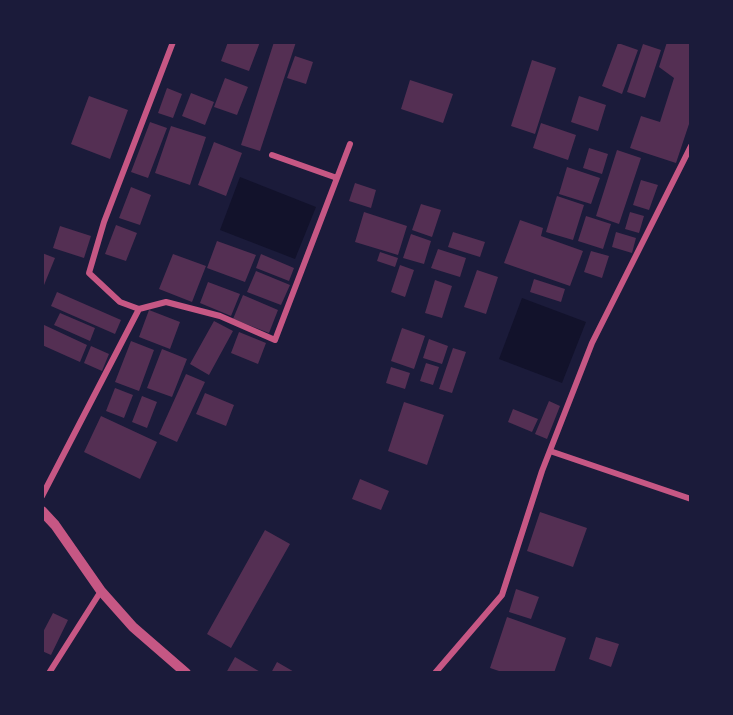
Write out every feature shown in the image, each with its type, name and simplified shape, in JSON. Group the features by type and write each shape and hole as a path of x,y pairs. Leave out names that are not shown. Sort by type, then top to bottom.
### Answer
{"street":[{"path":"173,42 104,222 88,273 120,302 139,309 166,302 220,316 275,340 350,144"},
{"path":"435,673 502,595 542,471 592,343 691,146"},
{"path":"272,155 337,178"},
{"path":"42,496 139,309"},
{"path":"550,451 691,499"},
{"path":"42,511 55,525 101,591 134,627 186,673"},
{"path":"49,673 101,591"}],"shaded area":[{"path":"240,177 316,207 295,259 220,230"},
{"path":"522,298 586,322 562,383 499,359"}],"building":[{"path":"228,42 260,42 249,71 221,61"},
{"path":"274,42 296,42 260,151 241,145"},
{"path":"667,42 691,42 691,118 676,163 630,148 641,116 660,122 674,78 659,67"},
{"path":"618,43 638,50 622,94 602,86"},
{"path":"643,44 661,50 645,98 627,92"},
{"path":"295,56 313,62 306,84 287,78"},
{"path":"532,60 556,68 535,134 511,126"},
{"path":"225,78 248,87 237,115 214,107"},
{"path":"410,80 453,94 443,123 401,109"},
{"path":"167,88 182,94 173,118 158,113"},
{"path":"191,93 214,102 205,125 182,116"},
{"path":"89,96 128,110 110,159 71,144"},
{"path":"579,96 606,105 598,131 571,122"},
{"path":"150,122 167,128 148,178 131,172"},
{"path":"541,123 576,135 568,160 533,148"},
{"path":"171,126 206,137 190,185 155,173"},
{"path":"214,142 242,153 226,196 198,185"},
{"path":"589,148 608,154 602,174 583,168"},
{"path":"617,150 641,158 619,224 596,216"},
{"path":"567,167 600,178 591,204 559,194"},
{"path":"641,180 658,185 649,210 633,205"},
{"path":"355,183 376,190 371,208 349,201"},
{"path":"131,187 151,195 140,225 119,218"},
{"path":"557,196 584,205 573,240 546,232"},
{"path":"421,204 441,210 432,237 412,230"},
{"path":"364,212 407,226 398,255 355,242"},
{"path":"630,212 644,216 639,233 625,229"},
{"path":"586,216 611,224 603,249 578,241"},
{"path":"520,220 543,228 541,236 583,251 570,286 504,263"},
{"path":"116,225 137,233 126,261 105,254"},
{"path":"60,226 91,236 84,258 53,248"},
{"path":"453,232 485,242 480,257 448,247"},
{"path":"616,232 636,238 632,253 612,247"},
{"path":"411,234 431,241 424,264 403,258"},
{"path":"217,241 256,255 245,282 207,268"},
{"path":"438,249 466,258 460,277 431,268"},
{"path":"591,251 609,256 602,278 584,272"},
{"path":"380,252 398,258 395,267 377,261"},
{"path":"42,253 55,258 42,290"},
{"path":"173,254 206,266 192,302 159,289"},
{"path":"261,254 294,268 289,281 256,268"},
{"path":"400,265 414,270 405,297 391,292"},
{"path":"477,270 498,277 486,314 464,307"},
{"path":"256,271 290,285 281,305 247,292"},
{"path":"534,279 565,289 561,302 530,292"},
{"path":"435,280 452,286 442,318 425,313"},
{"path":"208,282 240,294 231,316 200,303"},
{"path":"57,292 121,320 115,334 51,306"},
{"path":"243,295 278,310 269,333 233,319"},
{"path":"149,310 180,322 170,349 139,337"},
{"path":"60,313 95,328 90,341 54,325"},
{"path":"214,321 233,331 209,375 190,364"},
{"path":"42,324 87,345 80,362 42,345"},
{"path":"402,328 425,336 414,369 391,361"},
{"path":"239,332 266,343 258,364 231,353"},
{"path":"429,339 448,346 442,364 423,358"},
{"path":"131,341 154,350 139,391 115,382"},
{"path":"91,346 109,354 102,371 84,363"},
{"path":"453,348 466,352 452,393 439,389"},
{"path":"162,349 187,359 172,397 147,388"},
{"path":"426,363 439,367 433,385 420,381"},
{"path":"391,367 410,373 405,389 386,383"},
{"path":"186,374 205,382 177,442 159,434"},
{"path":"115,388 133,395 124,418 106,411"},
{"path":"205,393 234,405 226,426 196,414"},
{"path":"142,396 157,402 147,428 132,422"},
{"path":"549,401 560,406 547,439 535,434"},
{"path":"404,402 444,415 427,465 388,451"},
{"path":"513,409 538,419 532,432 508,422"},
{"path":"101,416 157,442 140,479 84,452"},
{"path":"360,479 389,491 381,510 352,499"},
{"path":"540,512 587,528 573,567 527,551"},
{"path":"265,530 290,544 231,648 207,634"},
{"path":"516,589 539,597 531,619 509,612"},
{"path":"53,613 68,620 51,655 42,651 42,634"},
{"path":"507,617 566,638 554,673 505,673 490,668"},
{"path":"596,637 619,644 611,667 589,659"},
{"path":"235,657 262,673 226,673"},
{"path":"277,662 296,673 271,673"}]}
